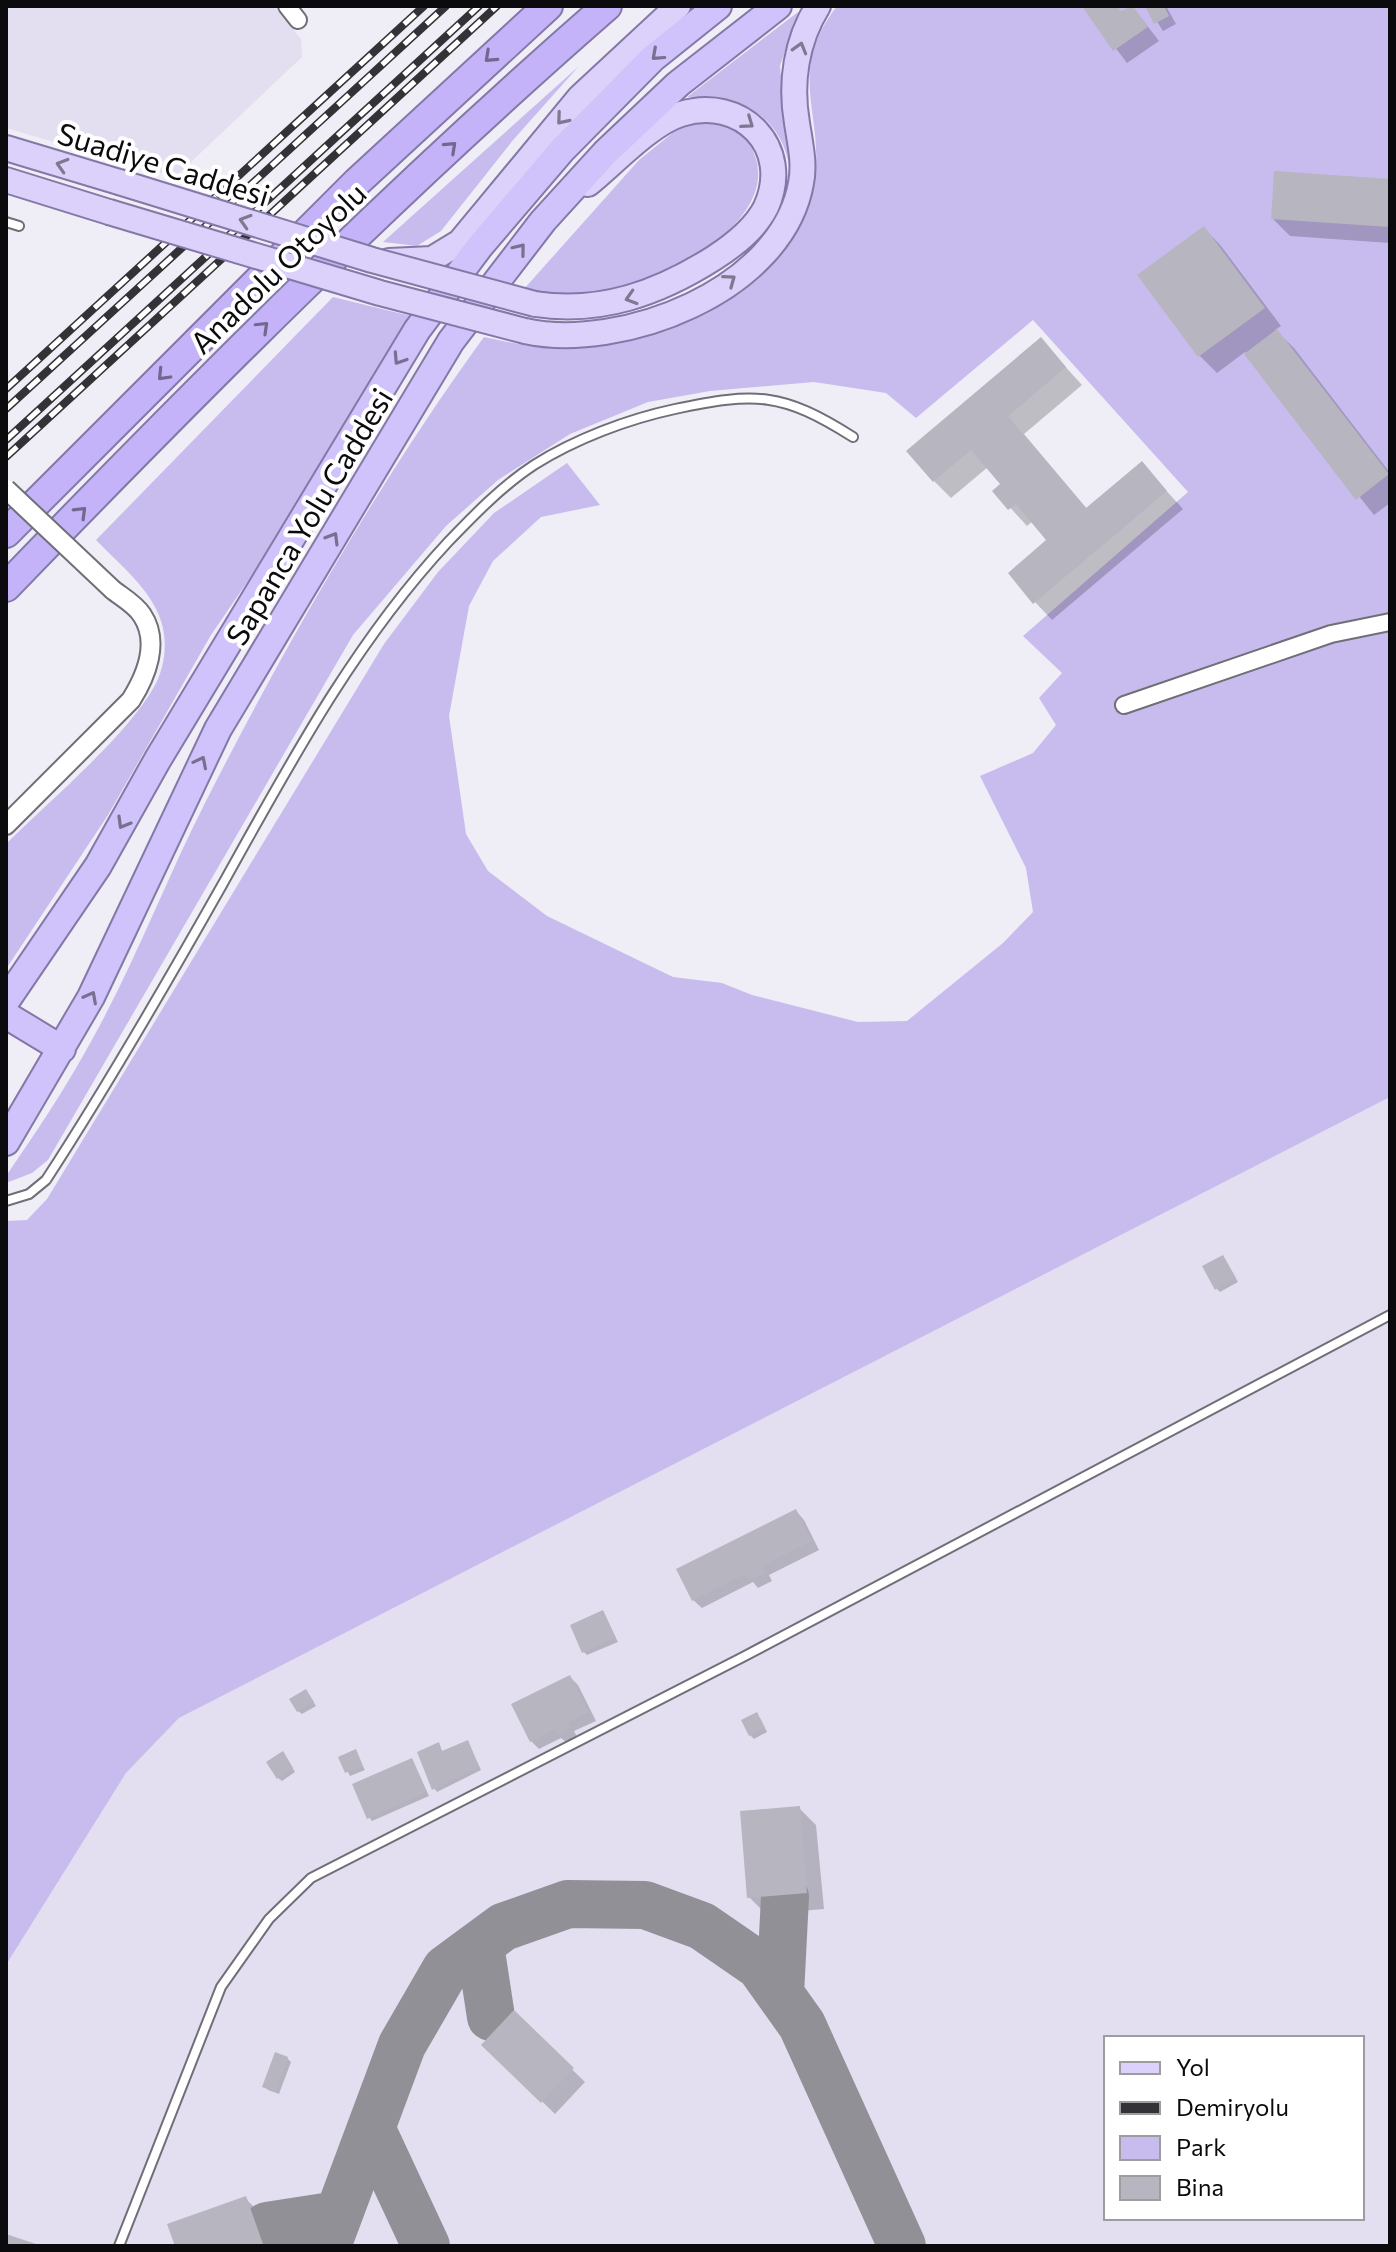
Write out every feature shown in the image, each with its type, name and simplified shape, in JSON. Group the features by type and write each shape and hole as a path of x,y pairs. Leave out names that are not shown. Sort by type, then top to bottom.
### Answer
{"highway":[{"name":"Anadolu Otoyolu","path":"6,533 346,193 548,6"},
{"name":"Anadolu Otoyolu","path":"6,587 252,337 519,83 607,6"},
{"name":"Sapanca Yolu Caddesi","path":"6,1001 98,866 155,765 425,319 510,208 581,129 653,58 718,6"},
{"name":"Sapanca Yolu Caddesi","path":"10,1124 62,1049 122,936 218,729 431,371 543,221 605,153 678,84 778,6"},
{"path":"6,1015 62,1049"}],"main road":[{"path":"372,260 419,262 432,259 460,242 580,97 678,6"},
{"name":"Suadiye Caddesi","path":"6,180 380,293 525,331 584,336 639,326 705,298 759,258 786,223 802,183 794,80 802,38 818,6"},
{"name":"Suadiye Caddesi","path":"6,148 372,260 535,304 588,306 629,299 671,284 731,247 755,225 771,193 771,157 766,140 743,117 727,112 712,110 679,114 665,121 543,221"}],"street":[{"path":"287,6 298,20"},
{"path":"6,489 142,615 151,651 141,684 131,700 6,825"},
{"path":"1124,705 1331,634 1390,622"}],"lane":[{"path":"6,222 19,226"},
{"path":"6,1201 29,1194 46,1180 184,951 306,736 412,581 476,512 534,465 598,434 655,413 733,397 780,399 810,410 853,437"},
{"path":"119,2246 221,1987 269,1919 311,1878 743,1657 1390,1315"}],"shaded area":[{"path":"6,6 274,6 301,39 302,57 175,177 6,128"},
{"path":"1390,1097 1390,2246 6,2246 6,1965 126,1773 179,1718"}],"green space":[{"path":"837,6 1390,6 1390,1097 179,1718 126,1773 6,1965 6,1221 27,1220 47,1199 384,644 438,572 494,513 567,463 600,505 541,517 493,561 469,606 449,716 466,834 488,871 547,916 673,977 722,983 752,995 858,1022 907,1021 1003,943 1033,912 1026,868 980,776 1033,753 1056,725 1039,698 1062,673 1023,636 1188,492 1033,320 916,418 886,393 814,382 710,391 648,402 570,434 498,480 446,526 353,635 48,1160 32,1173 6,1183 6,1176 62,1091 108,1009 191,832 301,624 371,506 445,392 484,337 563,349 610,343 685,320 721,302 753,280 780,253 801,223 813,188 816,163 810,76 821,31"},
{"path":"798,12 780,66 790,170 778,134 755,112 724,100 687,97"},
{"path":"579,66 514,139 441,231 417,246 383,242"},
{"path":"703,120 735,130 747,140 755,156 758,180 751,202 736,223 716,242 667,272 609,292 560,294 524,289 639,160 686,122"},
{"path":"333,297 411,316 274,543 211,635 108,815 6,969 6,844 125,727 154,687 163,663 164,638 156,609 133,578 96,540"}],"building":[{"path":"1082,6 1117,6 1121,11 1133,6 1148,27 1113,51"},
{"path":"1145,6 1164,6 1169,16 1154,24"},
{"path":"1274,171 1390,179 1390,227 1271,219"},
{"path":"1204,226 1265,308 1198,357 1137,275"},
{"path":"1277,329 1389,474 1356,500 1244,354"},
{"path":"1041,337 1066,367 1008,416 1086,508 1142,461 1167,491 1033,604 1008,573 1046,540 1016,504 1008,510 992,491 1000,484 971,450 933,482 906,451"},
{"path":"1223,1255 1236,1278 1215,1290 1202,1266"},
{"path":"796,1509 812,1541 762,1566 765,1573 748,1581 745,1574 692,1601 676,1569"},
{"path":"603,1610 616,1638 582,1653 570,1625"},
{"path":"570,1675 589,1712 568,1723 570,1728 556,1735 554,1730 530,1742 511,1704"},
{"path":"306,1689 314,1702 297,1712 289,1699"},
{"path":"757,1712 765,1728 749,1736 741,1720"},
{"path":"468,1740 479,1767 432,1790 417,1752 439,1742 442,1751"},
{"path":"356,1749 363,1766 345,1773 338,1757"},
{"path":"283,1751 293,1768 277,1779 266,1762"},
{"path":"412,1758 427,1792 367,1819 352,1784"},
{"path":"800,1806 807,1893 747,1898 740,1811"},
{"path":"514,2010 574,2068 541,2103 481,2045"},
{"path":"275,2052 288,2057 275,2092 262,2087"},
{"path":"246,2196 263,2244 175,2246 167,2224"},
{"path":"6,2234 39,2245 39,2246 6,2246"}],"taxiway":[{"path":"780,1994 785,1897"},
{"path":"327,2246 402,2045 446,1969 503,1927 568,1904 645,1905 702,1926 760,1966 802,2025 902,2246"},
{"path":"480,1945 491,2017"},
{"path":"371,2128 426,2246"},
{"path":"267,2226 338,2215"}],"railway":[{"path":"6,389 424,6"},
{"path":"6,409 446,6"},
{"path":"6,440 479,6"},
{"path":"6,457 497,6"}]}
